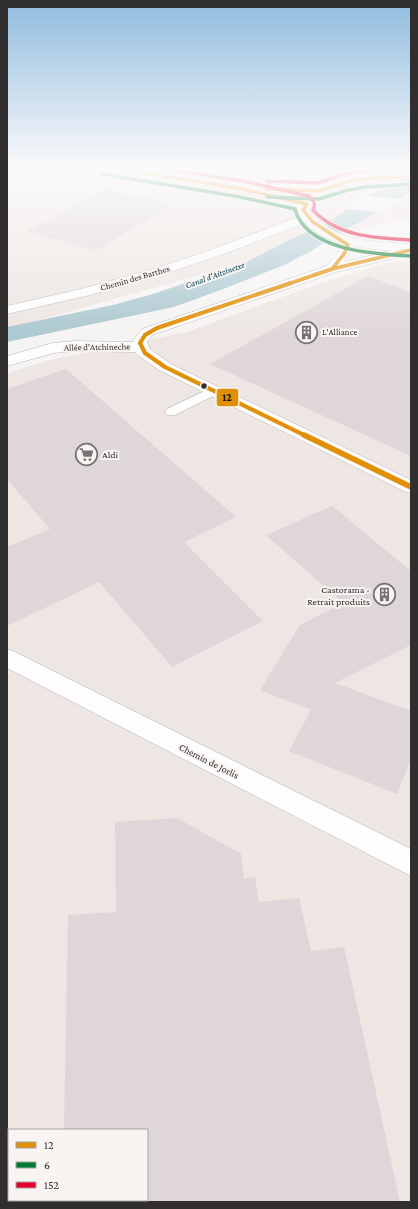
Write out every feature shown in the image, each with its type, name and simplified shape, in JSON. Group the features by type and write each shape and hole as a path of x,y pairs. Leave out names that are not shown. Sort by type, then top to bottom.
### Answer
{"main road":[{"path":"311,222 318,228 343,238 383,246 411,249"}],"street":[{"name":"Chemin des Barthes","path":"7,310 59,299 126,281 214,254 294,222"},
{"name":"Chemin des Barthes","path":"260,235 318,228"},
{"path":"332,269 344,254 348,245 343,238"},
{"path":"411,249 332,269 156,328 147,332 139,343 140,347 149,357 165,367 411,487"},
{"name":"Allée d'Atchineche","path":"7,361 53,348 75,346 140,347"},
{"name":"Chemin de Jorlis","path":"7,658 411,863"}],"lane":[{"path":"171,412 213,391"}],"shaded area":[{"path":"7,222 388,222 7,329"},
{"path":"411,260 411,1202 7,1202 7,373 50,360 187,332 321,283 388,263"}],"water":[{"name":"Canal d'Aitzinetxe","path":"327,222 359,222 313,250 284,265 174,307 7,342 7,327 113,305 153,294 247,262 287,241"}],"building":[{"path":"43,222 142,222 96,250 25,232"},
{"path":"368,276 411,292 411,456 210,364"},
{"path":"66,369 236,517 184,542 263,621 172,667 99,582 7,626 7,547 50,529 7,479 7,389"},
{"path":"332,506 411,571 411,645 335,683 411,711 411,759 397,794 289,751 311,710 260,690 300,625 343,603 266,535"},
{"path":"177,818 241,854 244,879 255,877 259,902 299,898 311,951 344,947 400,1202 147,1202 148,1129 64,1129 68,915 116,912 115,822"}],"transit line":[{"name":"6","path":"302,222 309,231 321,239 335,245 366,252 410,256"},
{"name":"12","path":"313,222 318,227 336,236 348,245 344,254 332,269 157,328 145,335 140,343 145,353 165,367 411,487"},
{"name":"152","path":"326,222 344,231 372,237 411,240"},
{"name":"12","path":"314,275 332,269 411,250"}],"place":[{"name":"L'Alliance","path":"307,332"},
{"name":"Aldi","path":"86,454"},
{"name":"Castorama - Retrait produits","path":"385,595"}]}
